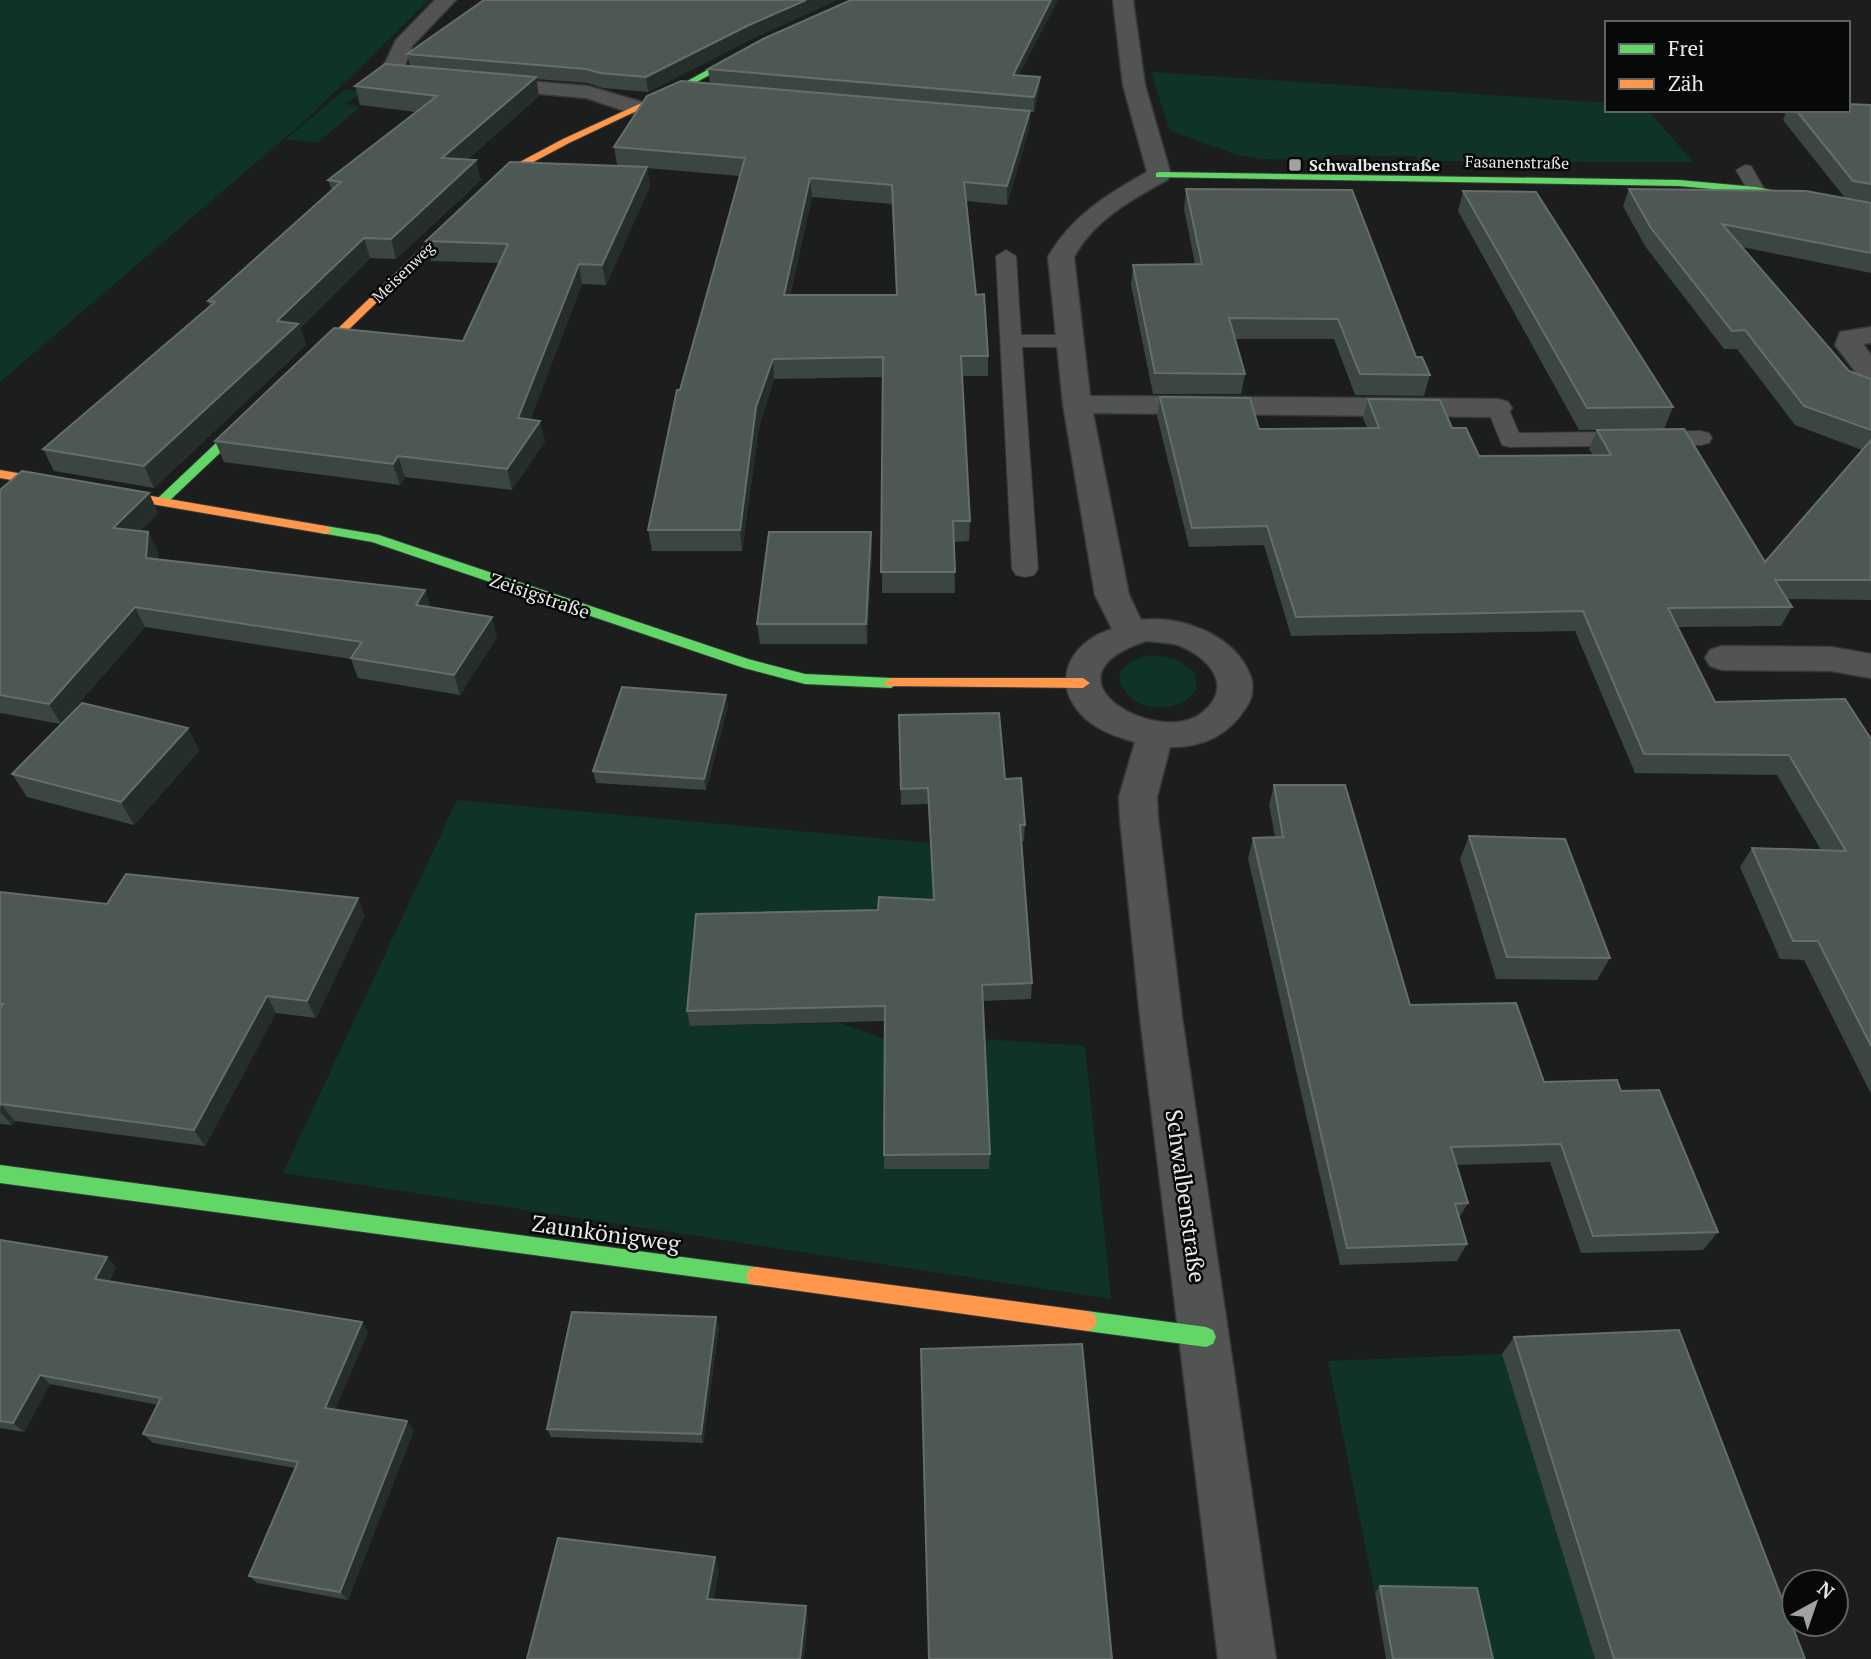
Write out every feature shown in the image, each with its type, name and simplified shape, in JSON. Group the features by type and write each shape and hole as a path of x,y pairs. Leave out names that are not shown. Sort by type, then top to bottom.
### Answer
{"street":[{"path":"446,0 403,44 390,76 588,92 637,108"},
{"path":"1123,0 1134,85 1159,175 1085,223 1069,240 1061,257 1077,404 1112,595 1131,633"},
{"name":"Meisenweg","path":"292,378 503,174 677,90 766,43"},
{"name":"Meisenweg","path":"677,90 717,93"},
{"name":"Fasanenstraße","path":"1159,175 1640,182 1756,190 1871,213"},
{"path":"1871,335 1850,338 1849,345 1871,373"},
{"path":"162,501 272,397"},
{"path":"1077,404 1498,408"},
{"name":"Zeisigstraße","path":"0,474 374,538 731,659 805,679 883,683 1083,683"},
{"path":"1168,632 1191,638 1212,649 1228,663 1236,680 1235,698 1225,714 1208,726 1184,734 1155,734 1131,729 1108,718 1092,704 1083,683 1082,671 1088,656 1102,643 1131,633 1168,632"},
{"path":"1722,658 1831,659 1871,666"},
{"name":"Schwalbenstraße","path":"1155,734 1139,797 1139,818 1160,1003 1247,1659"},
{"name":"Zaunkönigweg","path":"0,1174 1206,1337"}],"lane":[{"path":"1745,170 1756,190"},
{"path":"1006,256 1025,569"},
{"path":"1012,341 1070,341"},
{"path":"1498,408 1510,440 1702,438"}],"green space":[{"path":"0,0 429,0 308,118 0,382"},
{"path":"1151,72 1605,103 1605,112 1650,112 1693,162 1419,161 1415,156 1326,155 1327,160 1261,159 1235,154 1170,131"},
{"path":"346,89 363,92 346,104 360,107 317,143 286,139"},
{"path":"1151,655 1175,659 1194,672 1197,689 1178,704 1165,707 1141,704 1131,697 1123,688 1119,676 1132,661"},
{"path":"457,800 930,843 975,843 978,907 690,1026 840,1023 885,1039 885,1169 989,1168 983,1039 1085,1046 1111,1299 283,1173"},
{"path":"1502,1354 1595,1659 1484,1659 1375,1593 1328,1361"}],"building":[{"path":"484,0 806,0 747,26 646,77 600,73 586,69 407,54"},
{"path":"851,0 1051,0 1013,75 1040,77 1034,97 708,69 763,39"},
{"path":"385,64 536,77 442,158 476,160 391,239 364,238 277,321 298,324 144,466 43,449 215,302 208,301 341,182 328,180 437,96 355,86"},
{"path":"681,81 1030,111 1007,186 964,182 976,295 984,294 988,356 961,356 970,521 953,521 955,572 881,572 883,357 773,359 756,407 740,530 648,530 677,390 680,390 745,158 614,147 647,96","holes":["810,178 892,185 897,295 784,295"]},
{"path":"1850,104 1871,105 1871,184 1853,181 1798,112 1850,112"},
{"path":"510,162 647,167 602,265 579,264 518,418 540,421 507,469 398,456 393,464 215,441 334,328 463,341 508,244 426,241"},
{"path":"1186,189 1352,190 1416,357 1422,357 1430,375 1360,374 1338,319 1229,318 1245,374 1155,373 1133,265 1202,264"},
{"path":"1629,189 1806,191 1871,203 1871,253 1722,224 1849,371 1871,379 1871,430 1804,406 1745,330 1732,331 1651,228"},
{"path":"1463,191 1536,192 1673,407 1587,408"},
{"path":"1160,397 1250,398 1259,429 1379,428 1368,399 1440,400 1452,428 1466,428 1479,456 1611,455 1597,430 1684,429 1765,562 1871,440 1871,580 1775,580 1792,607 1668,608 1715,702 1845,699 1871,739 1871,1046 1818,941 1793,941 1752,848 1846,851 1789,755 1644,754 1583,611 1296,617 1267,526 1192,528"},
{"path":"22,471 149,493 113,528 148,532 146,558 425,590 416,605 492,617 454,675 351,658 362,642 135,607 49,704 0,695 0,490"},
{"path":"769,532 871,532 866,624 757,624"},
{"path":"622,687 726,695 704,779 593,771"},
{"path":"82,703 188,728 121,802 12,774"},
{"path":"999,713 1005,779 1021,778 1025,825 1020,825 1032,983 982,985 990,1154 884,1155 885,1006 687,1011 696,914 878,910 879,897 934,900 928,788 901,789 899,715"},
{"path":"1274,785 1345,785 1410,1005 1516,1003 1544,1082 1617,1080 1621,1091 1659,1090 1718,1232 1593,1236 1561,1144 1451,1147 1468,1203 1455,1204 1467,1244 1347,1248 1253,838 1283,837"},
{"path":"1469,836 1565,839 1610,958 1507,957"},
{"path":"126,874 358,898 307,1001 267,996 194,1130 0,1105 0,1008 3,1004 0,1004 0,892 107,904"},
{"path":"0,1240 107,1257 95,1279 362,1322 325,1408 407,1421 340,1592 249,1576 298,1462 143,1434 161,1398 40,1375 13,1423 0,1421"},
{"path":"572,1312 716,1317 701,1434 547,1429"},
{"path":"1679,1330 1780,1594 1780,1638 1797,1638 1805,1659 1614,1659 1514,1337"},
{"path":"1082,1344 1112,1659 929,1659 921,1349"},
{"path":"558,1538 715,1557 707,1599 806,1606 800,1659 527,1659"},
{"path":"1380,1586 1477,1588 1493,1659 1393,1659"}],"traffic: fast":[{"path":"664,96 753,48"},
{"path":"1159,175 1679,183 1756,190 1871,213"},
{"path":"162,501 256,412"},
{"path":"326,530 374,538 744,663 805,679 891,683"},
{"path":"0,1174 756,1276"},
{"path":"1087,1321 1206,1337"}],"traffic: slow":[{"path":"305,366 504,174 566,141 664,96"},
{"path":"0,474 326,530"},
{"path":"891,683 1083,683"},
{"path":"756,1276 1087,1321"}],"place":[{"name":"Schwalbenstraße","path":"1295,165"}]}
